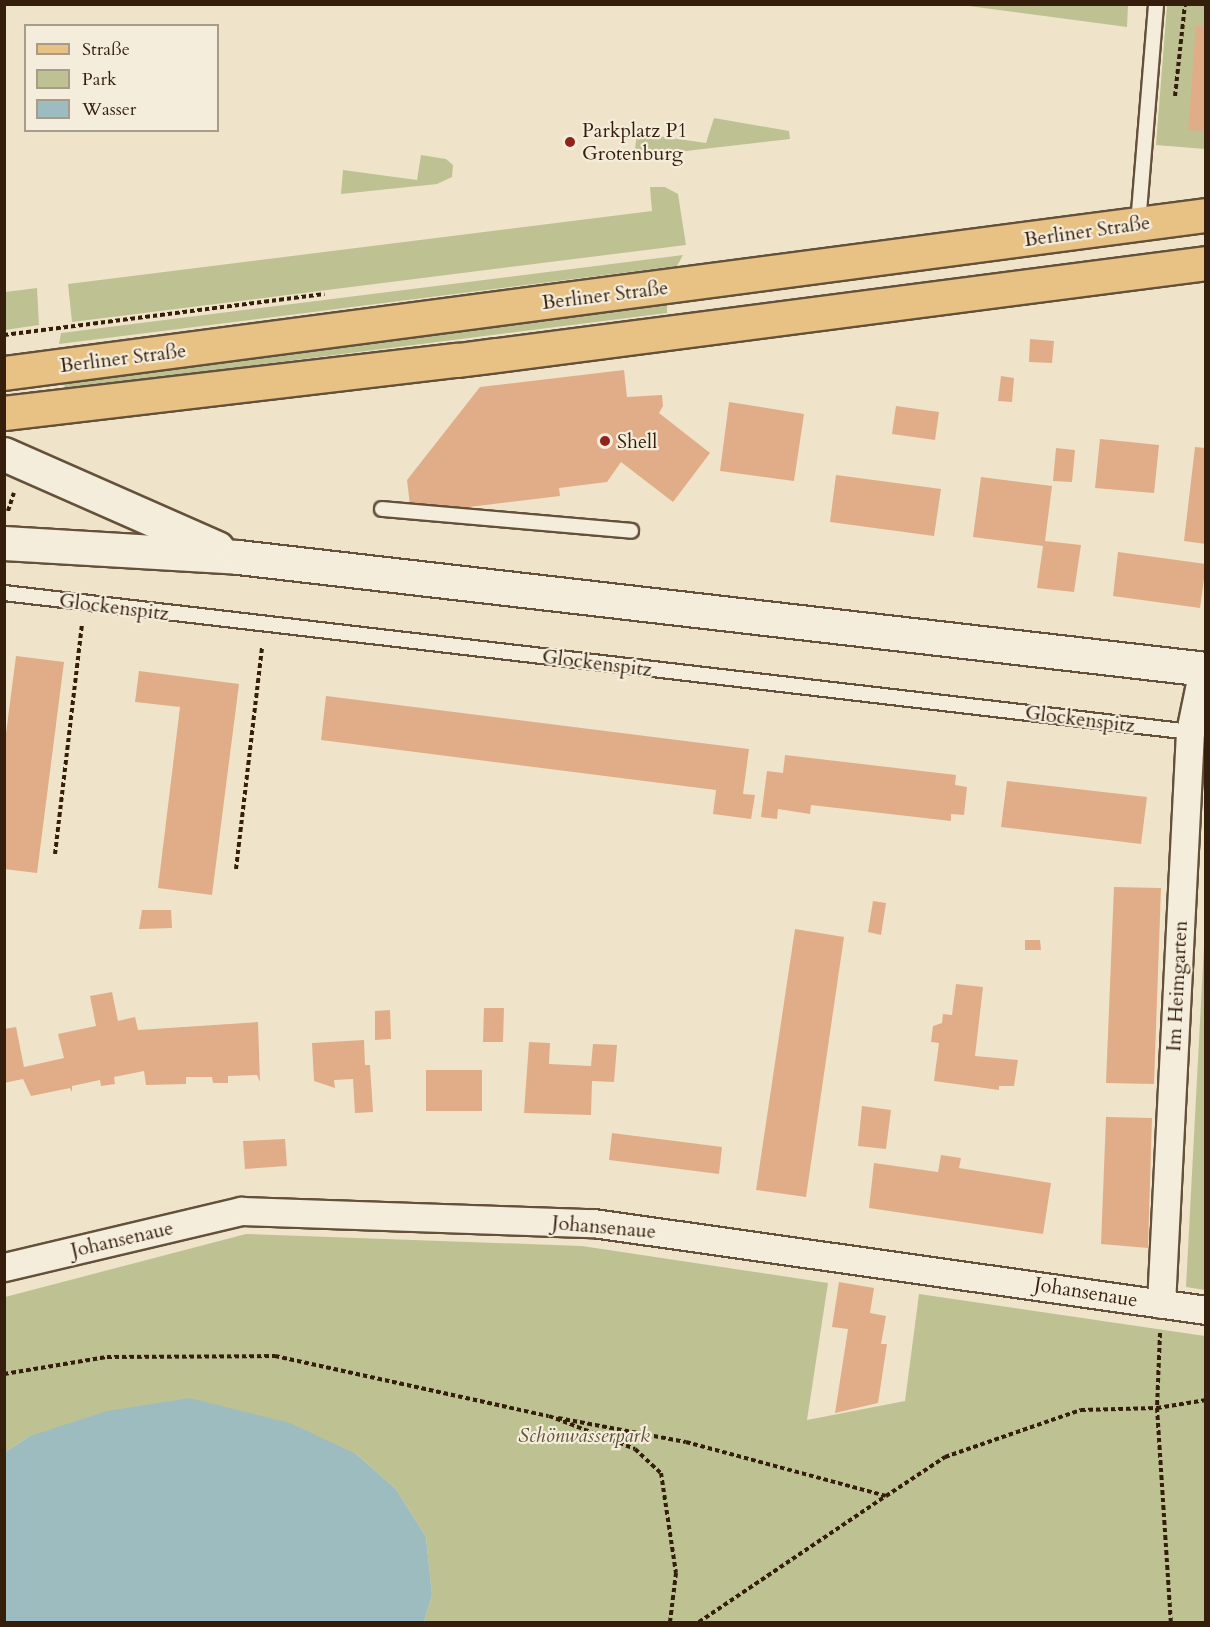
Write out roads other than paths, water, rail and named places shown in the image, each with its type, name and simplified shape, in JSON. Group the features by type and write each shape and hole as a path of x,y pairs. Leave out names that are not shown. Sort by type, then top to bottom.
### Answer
{"main road":[{"name":"Berliner Straße","path":"4,373 1206,215"},
{"name":"Berliner Straße","path":"4,413 470,359 1206,263"},
{"path":"4,454 238,557"},
{"path":"4,543 238,557 1204,669"}],"street":[{"name":"Im Heimgarten","path":"1161,1304 1190,732 1204,669"},
{"name":"Johansenaue","path":"4,1267 242,1211 592,1223 1206,1310"}],"lane":[{"path":"1138,224 1156,4"},
{"path":"382,509 631,531"},
{"name":"Glockenspitz","path":"4,593 1190,732"}],"water":[{"path":"190,1398 290,1423 356,1454 396,1489 426,1537 432,1595 424,1622 5,1622 5,1452 30,1436 107,1411"}],"place":[{"name":"Parkplatz P1 Grotenburg","path":"570,142"},
{"name":"Shell","path":"605,441"}],"park label":[{"name":"Schönwasserpark","path":"584,1435"}]}
